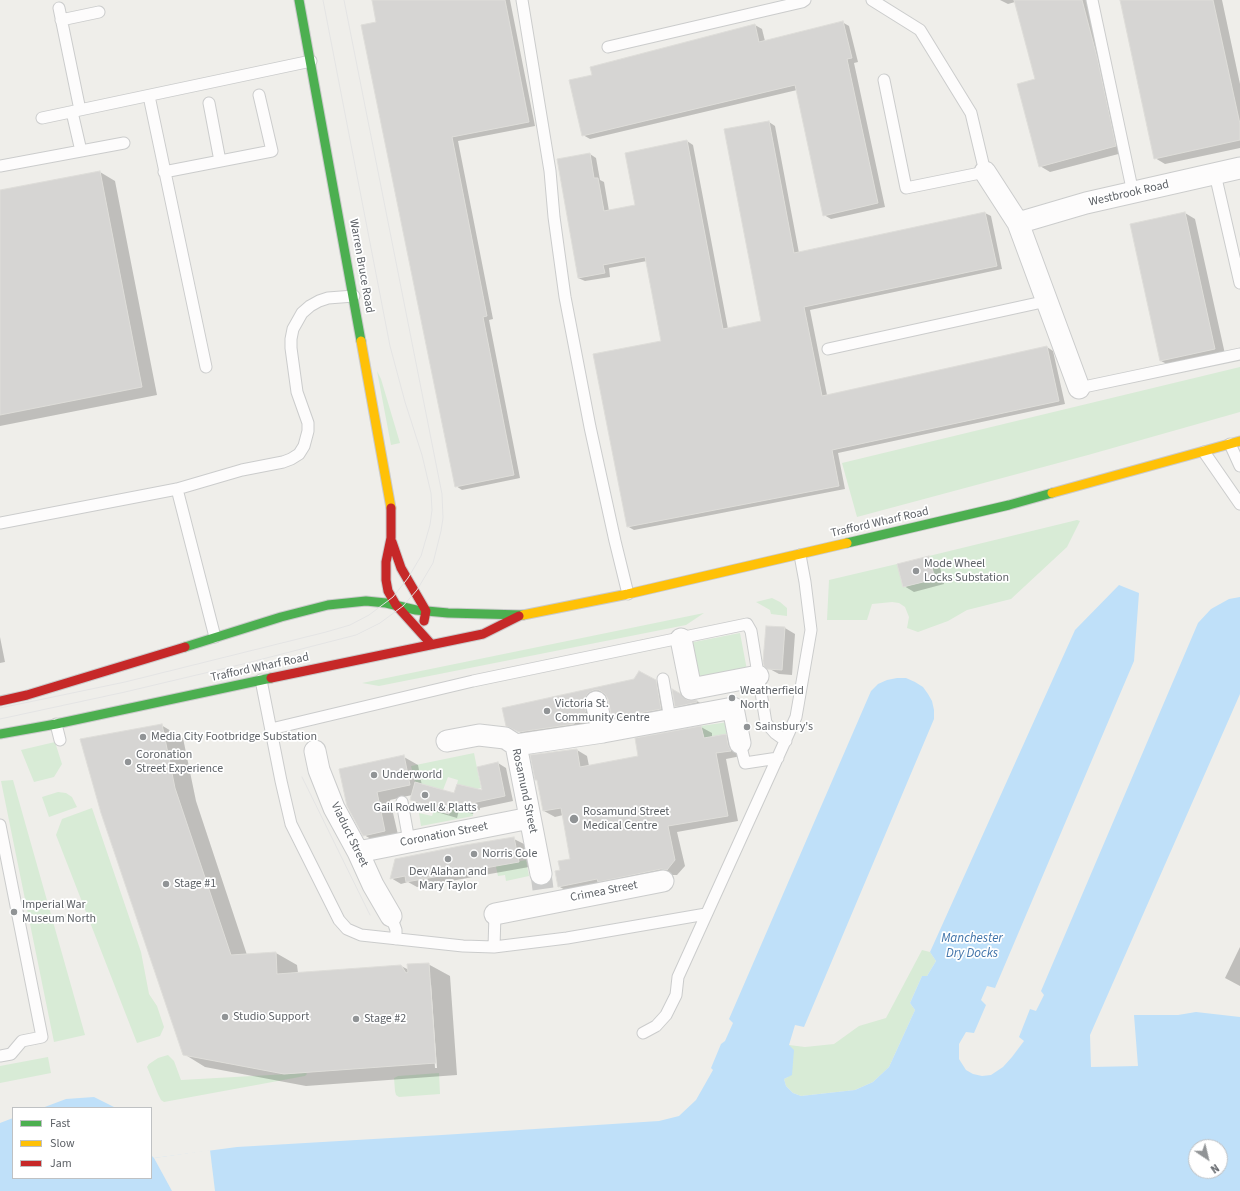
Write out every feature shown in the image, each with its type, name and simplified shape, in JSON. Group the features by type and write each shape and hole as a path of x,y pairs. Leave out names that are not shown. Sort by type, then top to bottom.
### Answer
{"street":[{"name":"Warren Bruce Road","path":"299,0 390,497 391,538 386,562 386,580 388,591 396,605 431,644"},
{"name":"Westbrook Road","path":"1018,223 1086,203 1240,168"},
{"path":"985,172 1018,223 1079,388"},
{"name":"Trafford Wharf Road","path":"0,701 38,692 281,617 328,605 366,601 426,611 460,614 522,615 628,594 1009,505 1204,452 1235,442"},
{"name":"Warren Bruce Road","path":"391,538 401,568 426,611"},
{"path":"366,601 375,587 386,562"},
{"path":"394,652 419,630 424,621 426,611"},
{"name":"Trafford Wharf Road","path":"0,734 56,724 483,634 522,615"},
{"path":"681,639 691,689 758,676"},
{"path":"596,702 603,732"},
{"path":"516,745 603,732 733,708 740,743"},
{"name":"Rosamund Street","path":"447,741 479,735 505,738 516,745 543,889"},
{"name":"Viaduct Street","path":"315,751 319,770 334,808 358,852 373,885 391,916"},
{"name":"Coronation Street","path":"358,852 530,818"},
{"name":"Crimea Street","path":"494,914 543,889 595,894 663,881"}],"lane":[{"path":"522,0 550,171 554,217 565,297 594,442 628,594"},
{"path":"608,47 802,2 805,0"},
{"path":"872,0 920,30 971,113 985,172 906,188 884,80"},
{"path":"1092,0 1133,193"},
{"path":"59,8 81,151"},
{"path":"61,20 99,12"},
{"path":"42,118 310,62"},
{"path":"164,172 272,151 259,95"},
{"path":"149,96 206,368"},
{"path":"209,103 220,161"},
{"path":"0,166 124,143"},
{"path":"1215,174 1240,283"},
{"path":"0,523 176,489 242,470 283,462 299,454 304,446 308,431 308,423 297,392 290,348 293,329 302,313 319,301 328,298 354,296"},
{"path":"828,349 1047,301"},
{"path":"1079,388 1240,354"},
{"path":"1235,442 1240,466"},
{"path":"1204,452 1240,504"},
{"path":"176,489 215,637"},
{"path":"643,1033 656,1026 666,1015 676,995 678,977 796,717 811,630 800,555"},
{"path":"271,729 473,681 681,639 747,624 751,631 766,723 775,733 786,741"},
{"path":"663,679 670,719"},
{"path":"261,680 291,824 339,920 347,929 361,935 463,946 494,947 567,938 706,914"},
{"path":"56,724 60,740"},
{"path":"740,743 745,763 778,758"},
{"path":"402,802 410,841"},
{"path":"0,824 42,1037 22,1041 11,1054 0,1056"},
{"path":"494,914 494,947"},
{"path":"391,916 396,930 396,939"}],"green space":[{"path":"1240,367 1240,412 1088,455 857,517 842,463"},
{"path":"377,371 381,379 400,443 391,445"},
{"path":"1077,520 1080,521 1067,547 1011,599 967,610 948,621 918,632 907,628 909,617 905,607 899,603 892,602 872,604 867,620 827,620 829,580 897,564 903,587 935,579 929,556"},
{"path":"772,598 787,608 787,616 771,614 770,610 756,602"},
{"path":"704,613 686,625 379,686 362,683"},
{"path":"740,633 747,670 696,680 689,643"},
{"path":"728,722 733,733 704,738 701,726"},
{"path":"55,742 62,764 54,777 34,782 21,750"},
{"path":"474,753 481,788 476,789 457,784 458,780 448,777 443,790 415,782 411,766"},
{"path":"13,780 85,1035 54,1042 1,781"},
{"path":"58,792 66,793 72,797 77,807 49,817 42,797"},
{"path":"451,805 465,810 466,805 472,806 473,816 421,826 419,813 432,816 434,810 449,813"},
{"path":"92,808 141,952 149,994 157,1006 164,1027 160,1036 137,1043 56,835 62,819"},
{"path":"494,858 500,865 526,860 529,876 506,881 505,875 498,876"},
{"path":"922,950 930,952 936,961 927,976 922,976 910,1003 915,1010 889,1067 873,1082 855,1090 801,1096 793,1093 786,1086 784,1079 788,1077 789,1045 805,1047 834,1044 859,1026 886,1018"},
{"path":"168,1055 174,1061 181,1080 307,1074 305,1076 164,1102 158,1094 147,1067 158,1058"},
{"path":"48,1057 51,1073 0,1083 0,1066"},
{"path":"439,1073 440,1094 399,1097 396,1095 394,1078 398,1076"}],"water":[{"name":"Manchester Dry Docks","path":"1119,585 1139,593 1134,661 995,988 987,986 981,1000 986,1005 974,1033 966,1032 959,1044 959,1059 966,1070 973,1074 982,1076 991,1075 1003,1067 1024,1041 1019,1037 1030,1009 1036,1011 1044,995 1041,991 1198,623 1211,609 1229,599 1240,597 1240,694 1090,1035 1091,1067 1138,1066 1134,1015 1178,1015 1196,1012 1240,1017 1240,1191 0,1191 0,1123 12,1118 12,1179 152,1179 152,1156 154,1158 237,1147 659,1121 679,1116 696,1100 713,1070 711,1068 721,1044 725,1041 733,1023 729,1019 871,691 878,684 897,678 906,678 923,687 932,701 934,719 804,1027 795,1025 789,1045 794,1050 792,1075 784,1079 786,1086 793,1093 801,1096 855,1090 873,1082 889,1067 915,1010 910,1003 922,976 927,976 936,961 930,952 1075,630"},
{"path":"94,1097 114,1107 45,1107 66,1099"}],"pier":[{"path":"210,1150 215,1191 172,1191 154,1158"}],"building":[{"path":"372,0 505,0 529,122 452,137 487,316 483,317 514,475 455,487 361,25 376,22"},
{"path":"1014,0 1082,0 1097,57 1116,146 1039,167 1017,84 1035,79"},
{"path":"1120,0 1213,0 1240,124 1240,140 1154,159"},
{"path":"843,21 852,58 847,59 878,203 823,216 795,85 582,136 569,80 592,75 590,67 755,24 759,42"},
{"path":"769,121 794,253 985,212 997,266 804,307 822,396 1047,346 1059,401 832,450 839,486 627,527 593,354 661,341 645,257 603,265 605,273 578,278 557,159 590,153 594,178 598,178 604,211 635,205 625,153 687,140 723,329 761,321 724,129"},
{"path":"100,171 142,387 0,415 0,190"},
{"path":"1185,212 1215,349 1160,361 1130,224"},
{"name":"Mode Wheel Locks Substation","path":"929,556 935,579 903,587 897,564"},
{"path":"766,626 785,627 782,670 767,669 764,666 763,661"},
{"path":"639,671 656,680 661,709 612,718 608,699 605,694 599,690 594,690 588,693 585,698 586,711 582,717 576,718 574,724 519,732 506,726 502,708 634,679"},
{"path":"672,689 681,694 687,700 697,700 697,702 675,707"},
{"path":"162,724 175,788 231,955 276,952 277,974 401,965 406,973 408,972 407,964 429,963 436,1063 284,1074 183,1055 101,813 80,739"},
{"path":"701,726 704,738 726,734 731,751 716,753 728,816 668,826 675,860 667,870 661,869 598,882 597,879 558,887 555,871 560,870 558,861 570,859 561,808 543,811 530,755 577,749 580,767 638,756 635,738"},
{"path":"404,755 410,785 377,792 385,831 363,836 347,806 339,769"},
{"path":"498,762 505,796 472,803 472,806 466,805 465,810 451,806 449,814 420,806 421,803 410,800 415,782 454,793 457,784 482,790 477,767"},
{"path":"514,837 519,862 406,882 405,876 390,879 395,859"}],"tunnel":[{"path":"541,874 543,889"}],"tram line":[{"path":"0,708 125,682 350,625 369,615 393,597 408,578 421,556 430,525 432,510 431,493 422,455 405,402 390,346 323,0"},
{"path":"0,719 125,692 356,635 380,623 403,606 417,590 433,563 443,518 442,494 344,0"},
{"path":"302,777 370,915"}],"traffic: fast":[{"path":"299,0 361,341"},
{"path":"847,543 1009,505 1052,493"},
{"path":"185,647 281,617 328,605 366,601 386,603 416,610 448,613 523,615"},
{"path":"0,734 56,724 271,678"}],"traffic: slow":[{"path":"361,341 391,508"},
{"path":"1052,493 1240,441"},
{"path":"523,615 628,594 847,543"}],"traffic: jam":[{"path":"391,508 391,538 386,562 386,580 388,591 396,605 431,644"},
{"path":"392,542 401,568 426,611 424,621"},
{"path":"271,678 483,634 519,616"},
{"path":"0,701 27,695 185,647"}],"place":[{"name":"Mode Wheel Locks Substation","path":"916,571"},
{"name":"Weatherfield North","path":"732,698"},
{"name":"Victoria St. Community Centre","path":"547,711"},
{"name":"Sainsbury's","path":"747,727"},
{"name":"Media City Footbridge Substation","path":"143,737"},
{"name":"Coronation Street Experience","path":"128,762"},
{"name":"Underworld","path":"374,775"},
{"name":"Gail Rodwell & Platts","path":"425,795"},
{"name":"Rosamund Street Medical Centre","path":"574,819"},
{"name":"Norris Cole","path":"474,854"},
{"name":"Dev Alahan and Mary Taylor","path":"448,859"},
{"name":"Stage #1","path":"166,884"},
{"name":"Imperial War Museum North","path":"14,912"},
{"name":"Studio Support","path":"225,1017"},
{"name":"Stage #2","path":"356,1019"}]}
